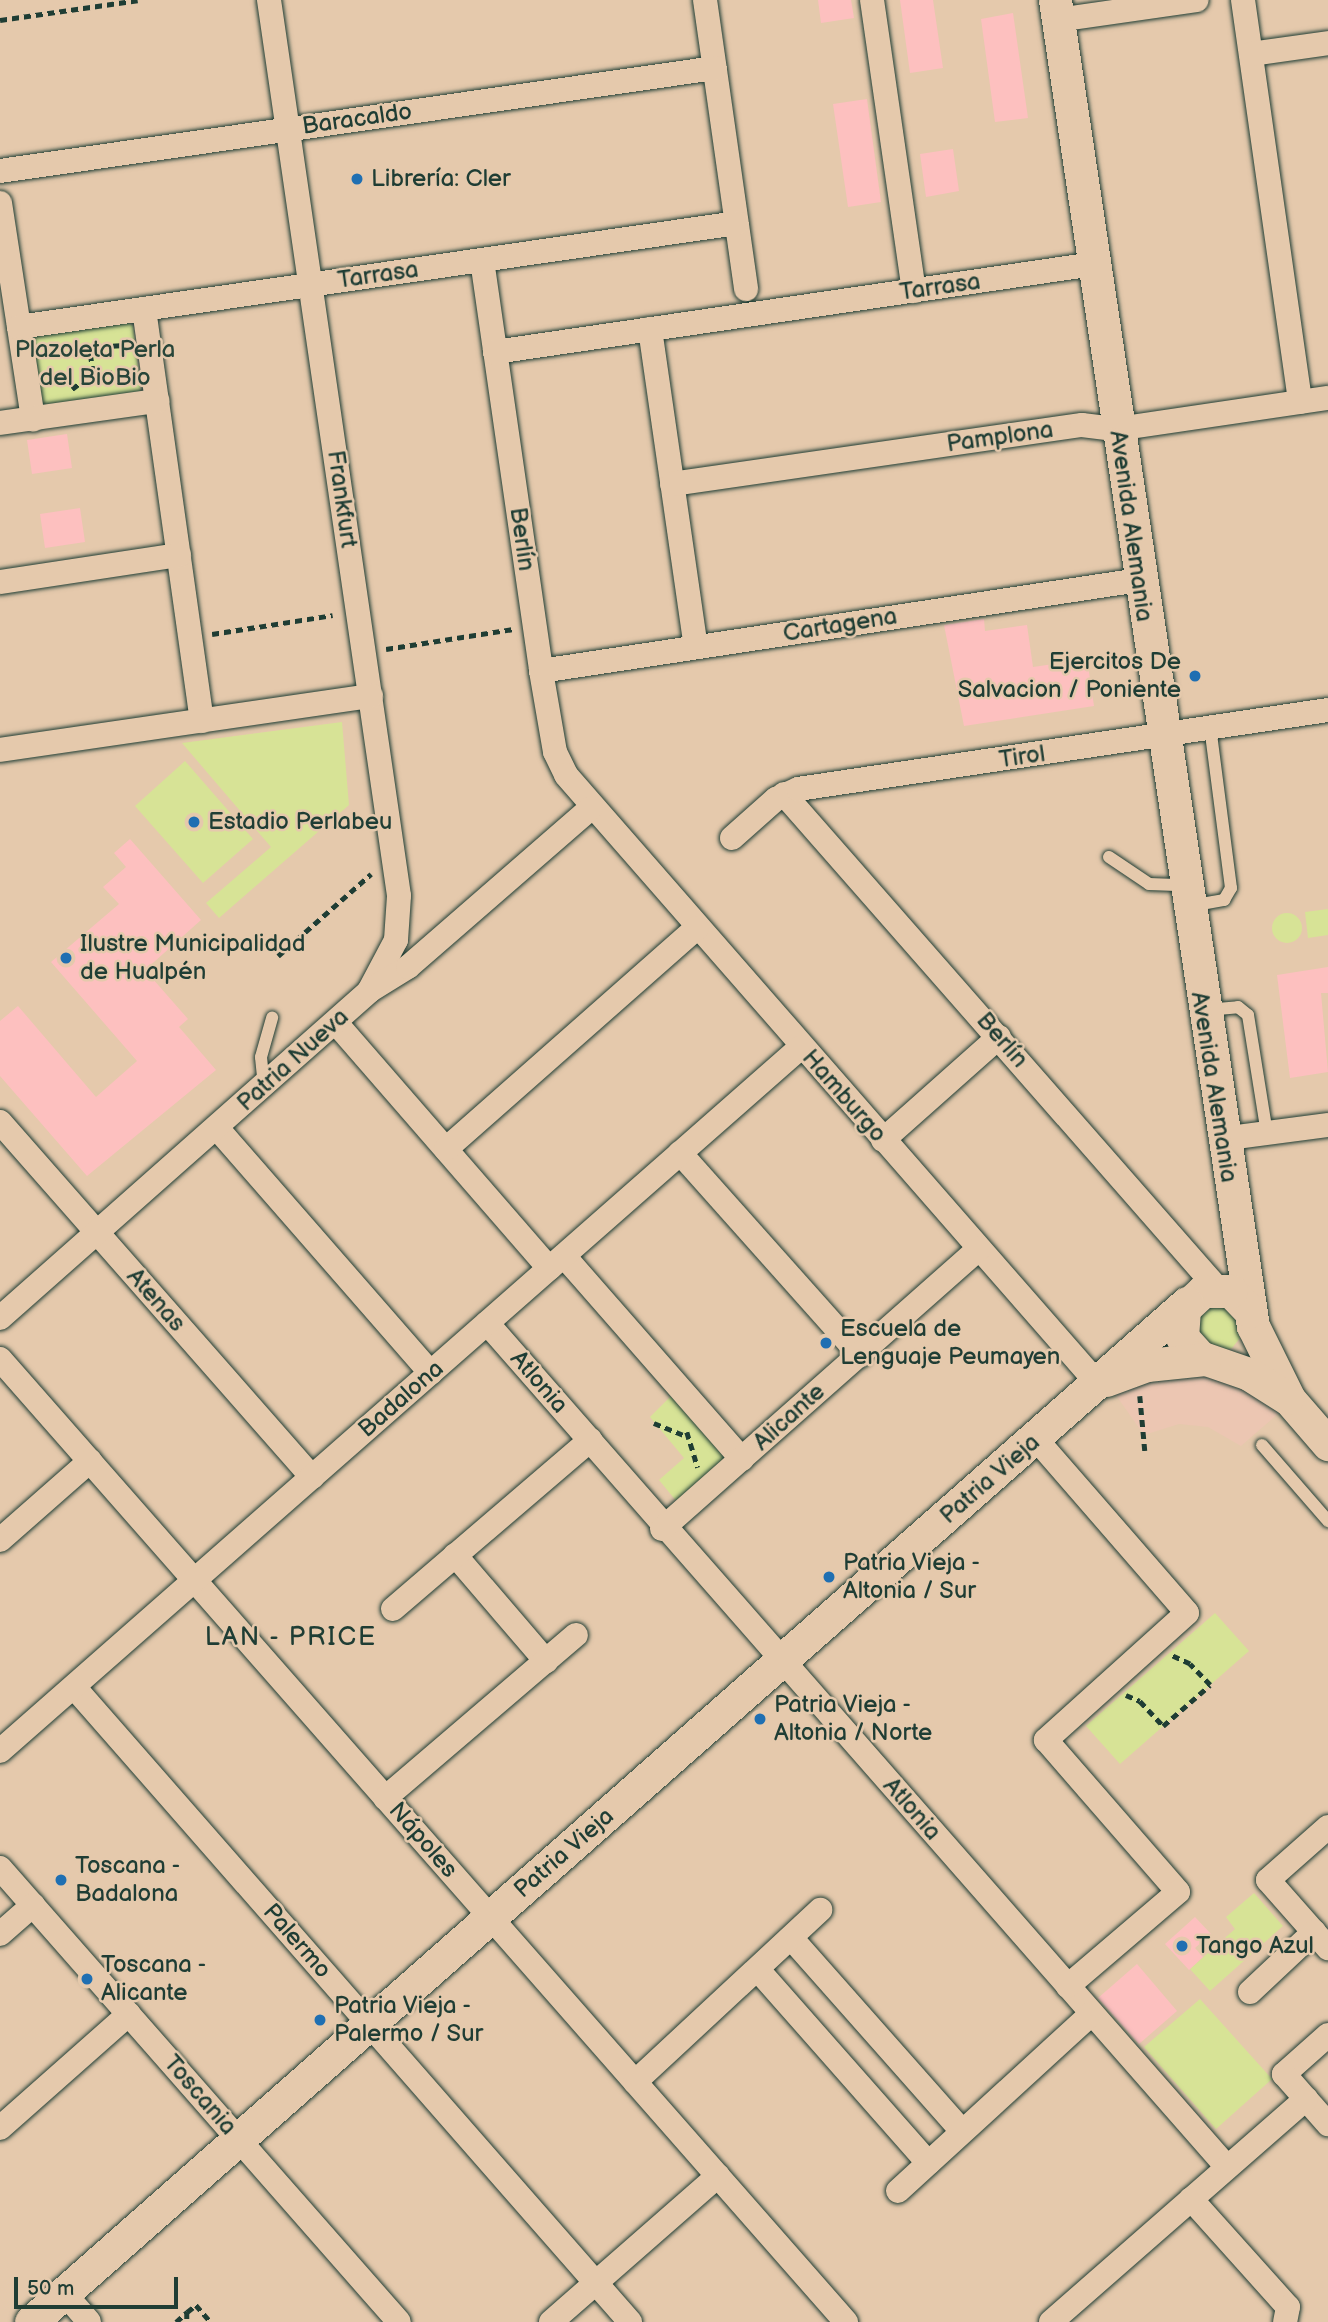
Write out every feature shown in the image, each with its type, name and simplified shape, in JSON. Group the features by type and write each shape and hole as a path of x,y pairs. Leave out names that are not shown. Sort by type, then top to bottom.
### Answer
{"street":[{"name":"Frankfurt","path":"269,0 400,911 389,958 369,991"},
{"path":"705,0 746,289"},
{"path":"872,0 914,290"},
{"path":"1057,10 1197,0"},
{"path":"1243,0 1300,402"},
{"name":"Avenida Alemania","path":"1057,10 1221,1139 1234,1218 1245,1250 1251,1319"},
{"path":"1251,54 1328,43"},
{"name":"Baracaldo","path":"0,171 715,68"},
{"path":"0,203 33,419"},
{"name":"Tarrasa","path":"19,327 737,223"},
{"name":"Berlín","path":"482,260 534,626 559,762 591,808"},
{"name":"Tarrasa","path":"495,352 1094,264"},
{"path":"144,309 202,720"},
{"path":"650,329 696,647"},
{"name":"Pamplona","path":"672,484 1082,425 1117,429 1328,398"},
{"path":"0,423 157,401"},
{"path":"0,582 179,555"},
{"name":"Cartagena","path":"541,671 1139,580"},
{"path":"0,751 371,696"},
{"name":"Tirol","path":"785,794 1210,726 1328,710"},
{"path":"732,838 785,794"},
{"name":"Berlín","path":"785,794 1217,1288"},
{"name":"Hamburgo","path":"591,808 1098,1384"},
{"name":"Patria Nueva","path":"0,1318 264,1087 369,991 408,967 591,808"},
{"path":"446,1149 697,929"},
{"path":"336,1023 446,1149 557,1262 742,1459"},
{"path":"883,1140 999,1037"},
{"name":"Badalona","path":"0,1751 801,1047"},
{"name":"Atenas","path":"0,1122 312,1477"},
{"path":"1221,1139 1328,1125"},
{"path":"216,1128 431,1373"},
{"path":"680,1153 860,1355"},
{"name":"Avenida Alemania","path":"1234,1218 1217,1288 1237,1295 1289,1399 1328,1444"},
{"name":"Alicante","path":"662,1529 979,1249"},
{"path":"1187,1303 1217,1288"},
{"name":"Avenida Alemania","path":"1187,1303 1182,1337 1211,1360 1289,1399"},
{"name":"Patria Vieja","path":"31,2322 1036,1439 1187,1303"},
{"path":"1211,1360 1244,1348 1251,1319"},
{"name":"Atlonia","path":"487,1323 590,1440 662,1529 1227,2168"},
{"name":"Nápoles","path":"0,1359 846,2322"},
{"name":"Patria Vieja","path":"1098,1384 1147,1365 1211,1360"},
{"path":"1036,1439 1187,1613 1046,1740 1178,1892 1068,1986"},
{"path":"393,1609 590,1440"},
{"path":"0,1540 90,1461"},
{"path":"455,1555 546,1661"},
{"path":"386,1798 576,1635"},
{"name":"Palermo","path":"74,1686 630,2322"},
{"path":"1250,1992 1321,1940 1268,1880 1328,1827"},
{"name":"Toscania","path":"0,1868 399,2322"},
{"path":"0,1934 33,1905"},
{"path":"635,2082 793,1940 820,1910"},
{"path":"793,1940 960,2129"},
{"path":"758,1972 929,2163"},
{"path":"898,2190 929,2163 960,2129 1092,2013"},
{"path":"0,2127 129,2014"},
{"path":"1328,2035 1284,2074 1328,2124"},
{"path":"1051,2322 1306,2099"},
{"path":"551,2322 718,2176"},
{"path":"1191,2199 1294,2319"},
{"path":"64,2293 89,2322"}],"lane":[{"path":"1109,857 1149,884 1185,896 1220,902 1231,888 1210,726"},
{"path":"1202,1011 1238,1007 1248,1015 1267,1133"},
{"path":"264,1087 261,1056 272,1018"},
{"path":"1262,1445 1328,1521"}],"path":[{"path":"0,20 138,0"},
{"path":"93,373 89,347 125,342 128,369"},
{"path":"190,638 333,615"},
{"path":"386,649 534,626"},
{"path":"278,956 371,874"},
{"path":"1140,1396 1145,1451"},
{"path":"1104,1687 1140,1701 1163,1727 1210,1685 1190,1664 1151,1645"},
{"path":"176,2322 196,2305 211,2322"},
{"path":"187,2312 187,2322"}],"shaded area":[{"path":"1204,1374 1260,1396 1279,1413 1241,1446 1208,1427 1179,1424 1144,1435 1113,1391 1140,1376"}],"green space":[{"name":"Plazoleta Perla del BioBio","path":"123,320 133,326 141,394 40,408 31,338 38,331"},
{"path":"342,722 349,805 219,918 206,903 271,847 182,743"},
{"name":"Estadio Perlabeu","path":"185,761 253,839 203,883 135,806"},
{"path":"1328,909 1328,935 1308,938 1305,912"},
{"path":"1287,913 1298,917 1302,928 1298,939 1287,943 1276,939 1272,928 1276,917"},
{"path":"1224,1298 1244,1333 1232,1348 1214,1353 1190,1320"},
{"path":"672,1395 729,1457 682,1508 659,1480 684,1458 650,1417"},
{"path":"1215,1613 1249,1651 1120,1764 1086,1726"},
{"path":"1254,1893 1283,1926 1210,1991 1190,1969 1235,1929 1226,1917"},
{"path":"1200,1999 1272,2079 1216,2129 1144,2047"}],"building":[{"path":"818,0 851,0 854,18 821,23"},
{"path":"900,0 933,0 943,68 910,73"},
{"path":"1013,13 1028,118 995,122 981,19"},
{"path":"867,99 881,202 848,207 833,104"},
{"path":"953,149 959,191 926,197 920,154"},
{"path":"67,434 72,468 32,474 27,440"},
{"path":"80,508 85,542 45,548 40,514"},
{"path":"984,619 985,631 1027,625 1033,667 1087,659 1094,706 964,726 944,625"},
{"path":"130,839 201,920 145,970 188,1019 179,1027 216,1070 87,1176 0,1076 0,1021 18,1006 96,1097 137,1061 51,962 119,904 103,887 126,867 114,853"},
{"path":"1328,967 1328,993 1321,993 1328,1072 1290,1078 1277,975"},
{"name":"Tango Azul","path":"1195,1917 1211,1934 1195,1948 1203,1957 1189,1970 1165,1944"},
{"path":"1137,1964 1177,2011 1139,2044 1098,1998"}],"place":[{"name":"Librería: Cler","path":"357,179"},
{"name":"Ejercitos De Salvacion / Poniente","path":"1195,676"},
{"name":"Estadio Perlabeu","path":"194,822"},
{"name":"Ilustre Municipalidad de Hualpén","path":"66,958"},
{"name":"Escuela de Lenguaje Peumayen","path":"826,1343"},
{"name":"Patria Vieja - Altonia / Sur","path":"829,1577"},
{"name":"Patria Vieja - Altonia / Norte","path":"760,1719"},
{"name":"Toscana - Badalona","path":"61,1880"},
{"name":"Tango Azul","path":"1182,1946"},
{"name":"Toscana - Alicante","path":"87,1979"},
{"name":"Patria Vieja - Palermo / Sur","path":"320,2020"}],"district":[{"name":"LAN - PRICE","path":"291,1638"}]}
